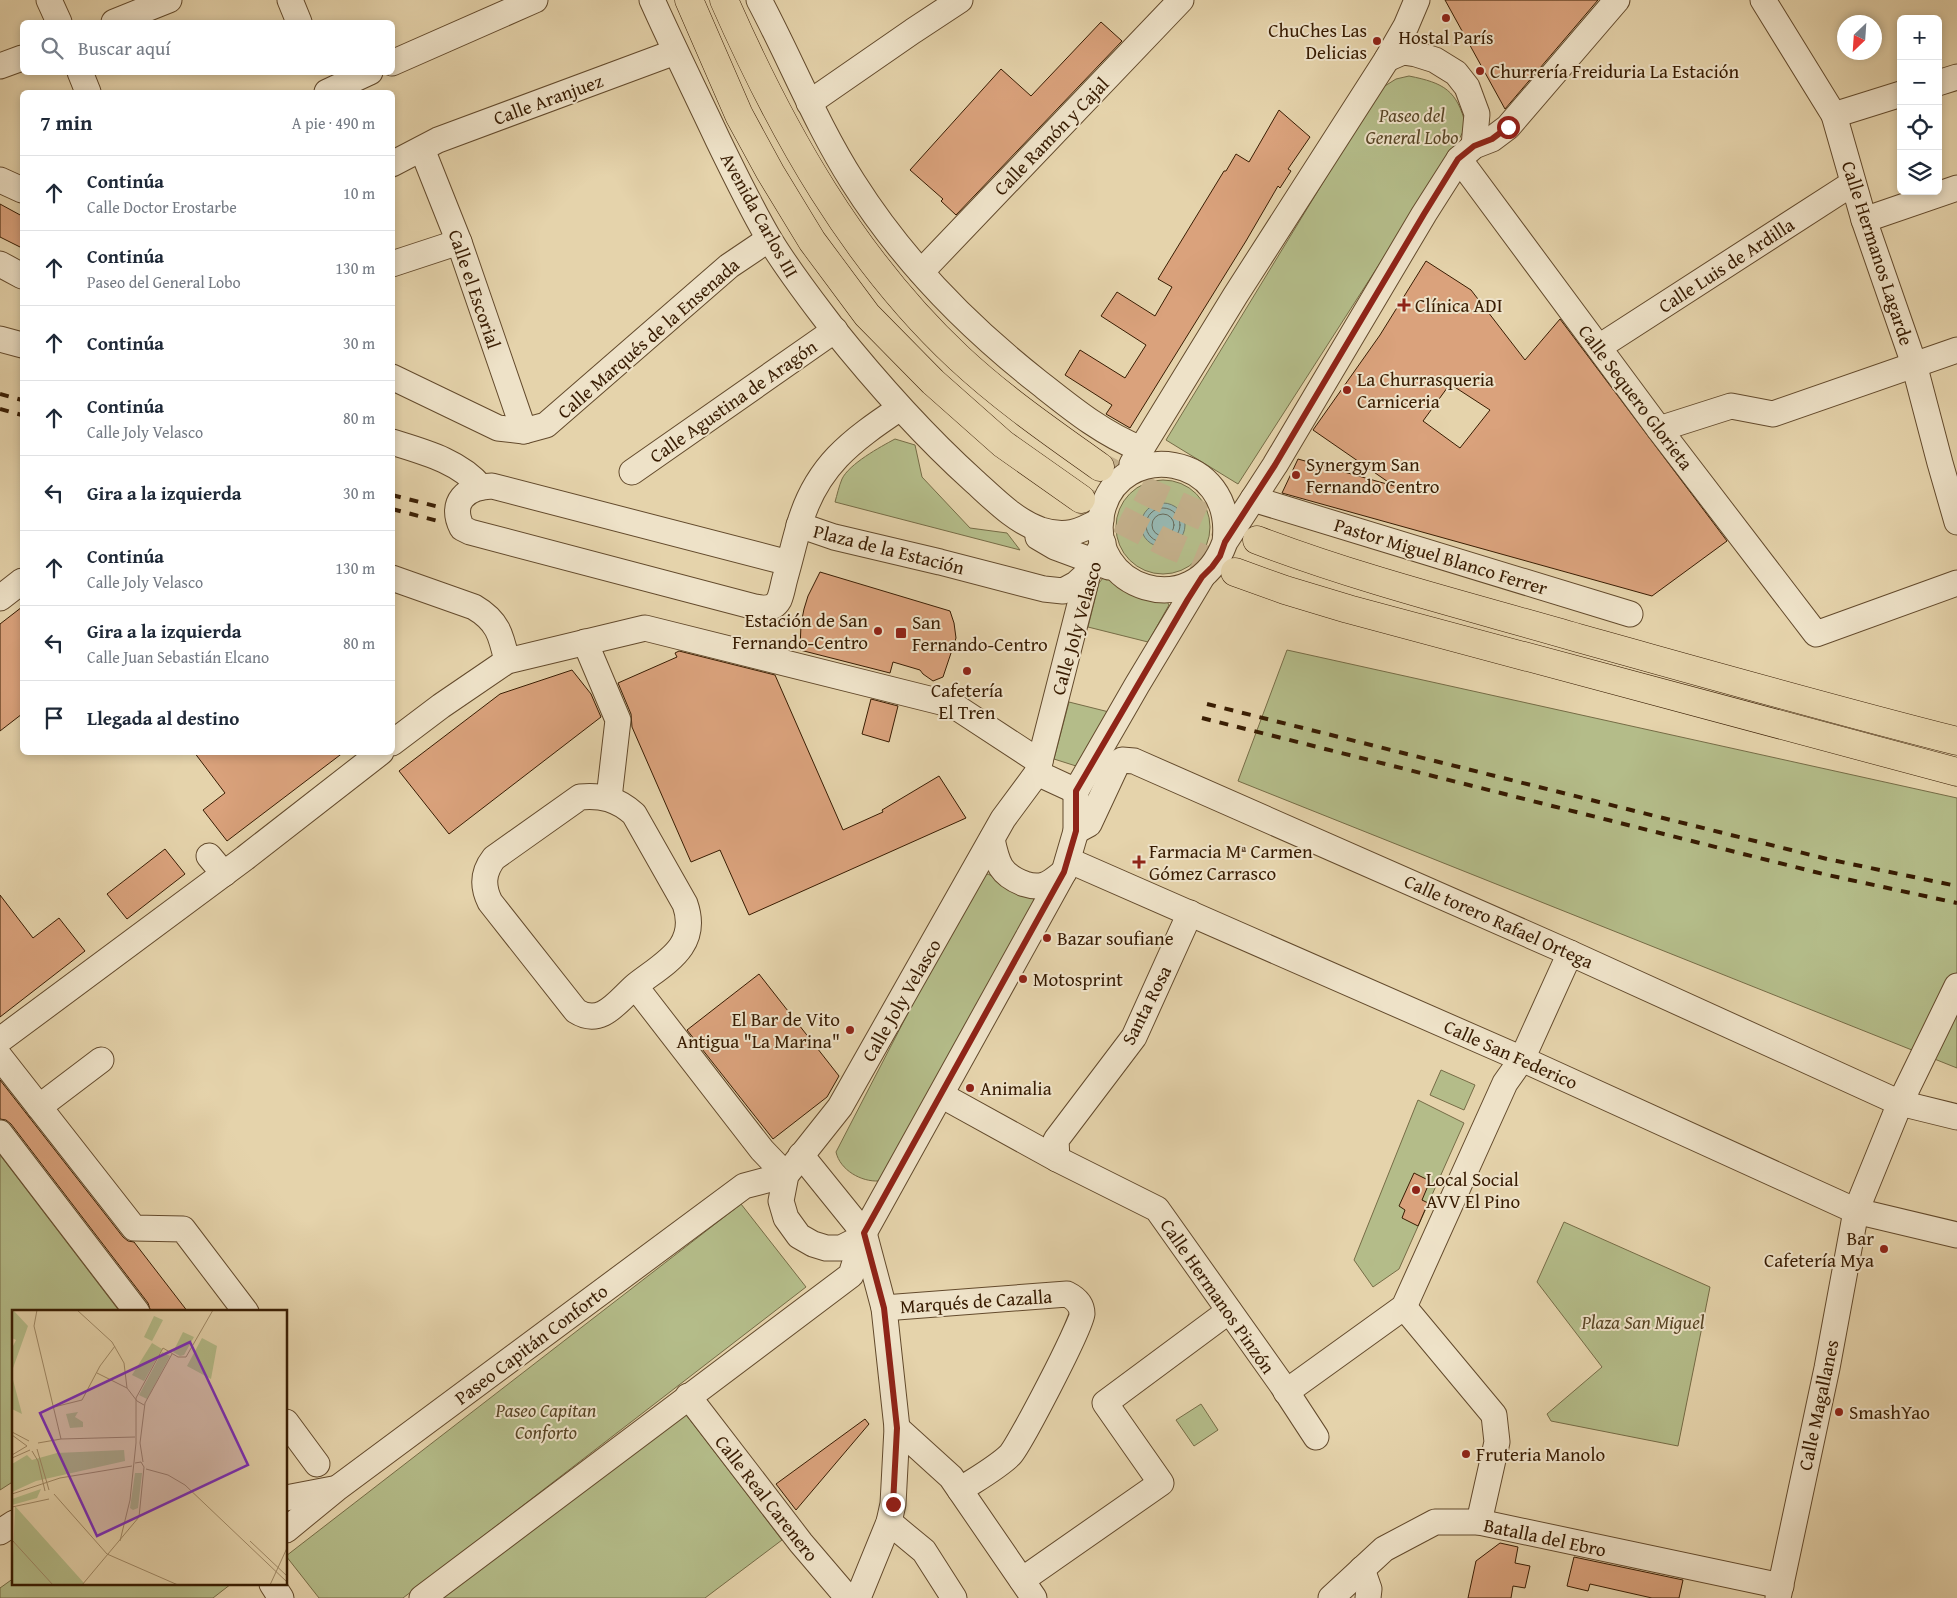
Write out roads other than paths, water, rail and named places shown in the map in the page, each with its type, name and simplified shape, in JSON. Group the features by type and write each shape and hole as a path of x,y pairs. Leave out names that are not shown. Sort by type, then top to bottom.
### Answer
{"highway":[{"path":"689,0 739,115 803,227 867,315 898,348 1003,444 1081,499"},
{"path":"724,0 771,102 800,156 841,218 896,292 958,357 995,390 1027,416 1100,466"},
{"path":"1257,540 1306,559 1373,580 1957,741"},
{"path":"1236,572 1285,590 1348,609 1957,772"}],"street":[{"path":"49,0 58,20"},
{"path":"119,20 169,0"},
{"path":"290,0 298,20"},
{"path":"395,61 536,0"},
{"name":"Avenida Carlos III","path":"652,0 675,52 752,209 769,239 796,281 900,408"},
{"path":"759,0 842,164 872,211 921,272 972,326 1015,364 1094,426 1123,442 1141,449"},
{"path":"810,103 960,0"},
{"name":"Calle Ramón y Cajal","path":"921,272 1180,0"},
{"path":"1125,477 1235,296 1387,59 1406,26 1417,0"},
{"name":"Calle Hermanos Lagarde","path":"1763,0 1834,115 1864,220 1948,460 1957,522"},
{"path":"1466,153 1492,139 1508,127 1612,3"},
{"name":"Calle Aranjuez","path":"395,162 438,140 675,52"},
{"path":"1225,542 1466,153 1477,114 1467,87 1456,73 1435,60 1416,54 1403,52 1387,59"},
{"path":"0,66 20,59"},
{"path":"81,75 87,90"},
{"path":"321,75 327,90"},
{"path":"1942,82 1957,77"},
{"path":"334,90 362,81"},
{"path":"1834,115 1897,95"},
{"name":"Calle el Escorial","path":"422,149 459,242 524,431"},
{"name":"Calle Sequero Glorieta","path":"1466,153 1599,346 1659,429 1816,634 1957,583"},
{"path":"0,180 20,189"},
{"name":"Calle Luis de Ardilla","path":"1599,346 1853,182"},
{"path":"1864,220 1957,188"},
{"name":"Calle Marqués de la Ensenada","path":"524,431 546,425 729,266 769,239"},
{"path":"395,260 459,242"},
{"path":"0,264 20,275"},
{"name":"Calle Agustina de Aragón","path":"632,472 835,330"},
{"path":"0,339 20,344"},
{"path":"1659,429 1731,406 1773,414 1957,350"},
{"path":"395,378 498,428 524,431"},
{"path":"900,408 932,441 953,476 978,501 996,512 1021,520 1040,529 1062,534 1086,528 1097,549"},
{"name":"Plaza de la Estación","path":"900,408 868,430 836,457 810,496 799,525 834,537 1062,592 1076,584 1097,549"},
{"path":"395,443 433,456 464,470 481,487"},
{"path":"422,1598 850,1275 864,1233 1066,866 1076,831 1076,791 1202,577 1220,556 1227,528 1221,501 1214,489 1192,471 1164,464 1137,470 1125,477 1107,499 1097,549"},
{"path":"789,563 492,486 470,490 463,496 457,512 462,528 470,532 755,607 767,608 779,599 789,563 799,525"},
{"name":"Pastor Miguel Blanco Ferrer","path":"1253,498 1630,614"},
{"path":"1021,520 1030,531 1055,546 1097,549 1106,554 1118,571 1135,584 1163,590 1177,589 1202,577"},
{"name":"Calle Joly Velasco","path":"1038,768 1097,549"},
{"path":"395,579 486,614 495,624 500,635 507,661"},
{"path":"0,598 20,583"},
{"path":"395,742 441,706 507,661 645,628 936,699 953,705 1038,768 1076,791"},
{"path":"585,642 618,720 609,798"},
{"path":"0,1040 113,943 216,865 377,755"},
{"name":"Calle torero Rafael Ortega","path":"1076,831 1089,824 1117,764 1122,760 1134,761 1179,779 1570,953 1900,1103 1957,1117"},
{"path":"1038,768 1003,819 992,840 996,860 1004,873 1016,881 1032,886 1045,885 1066,866"},
{"path":"595,796 609,798 622,804 634,814 685,904 689,916 688,934 679,951 635,986 605,1013 598,1016 590,1017 576,1011 490,902 484,884 488,865 494,858 580,797 595,796"},
{"name":"Calle Joly Velasco","path":"786,1175 840,1107 992,840"},
{"name":"Calle San Federico","path":"1066,866 1190,913 1522,1059 1856,1211 1957,1235"},
{"name":"Santa Rosa","path":"1056,1150 1134,1036 1190,913"},
{"path":"1286,1392 1404,1307 1505,1083 1522,1059 1570,953"},
{"path":"635,986 762,1150 786,1175 780,1201 786,1218 799,1236 813,1244 826,1248 841,1248 857,1240 864,1233"},
{"name":"Calle Magallanes","path":"1779,1592 1827,1368 1856,1211 1900,1103 1957,986"},
{"path":"0,1057 134,1228 183,1229 244,1310"},
{"path":"39,1107 101,1060"},
{"name":"Calle Hermanos Pinzón","path":"941,1095 1056,1150 1157,1209 1316,1437"},
{"path":"0,1133 135,1310"},
{"path":"801,1155 864,1233 884,1308 897,1428 893,1504 888,1522 858,1598"},
{"name":"Paseo Capitán Conforto","path":"288,1528 336,1489 744,1186 786,1175"},
{"name":"Marqués de Cazalla","path":"884,1308 1067,1294 1078,1302 1081,1308 1081,1321 1011,1454 965,1496"},
{"path":"1404,1307 1494,1415 1497,1442 1479,1522"},
{"path":"897,1428 950,1477 1028,1589 1161,1483 1105,1403 1229,1311"},
{"name":"Calle Real Carenero","path":"688,1396 801,1542 848,1598"},
{"path":"288,1425 317,1464"},
{"path":"288,1498 336,1489"},
{"path":"888,1522 924,1551 954,1598"},
{"name":"Batalla del Ebro","path":"1332,1598 1384,1549 1435,1522 1479,1522 1779,1592"},
{"path":"0,1532 12,1524"},
{"path":"1362,1569 1369,1589 1368,1598"},
{"path":"273,1586 281,1598"}],"water":[{"path":"1159,503 1167,503 1179,509 1185,525 1179,541 1167,547 1159,547 1147,541 1141,529 1141,521 1147,509"}],"tunnel":[{"path":"1103,468 1148,492 1247,536"},
{"path":"1082,500 1166,543 1235,572"}],"railway":[{"path":"0,394 20,399"},
{"path":"0,409 20,414"},
{"path":"395,496 443,508"},
{"path":"395,510 438,521"},
{"path":"1207,704 1827,859 1957,886"},
{"path":"1202,718 1823,874 1957,903"}],"place":[{"name":"Hostal París","path":"1446,18"},
{"name":"ChuChes Las Delicias","path":"1377,41"},
{"name":"Churrería Freiduria La Estación","path":"1480,71"},
{"name":"Clínica ADI","path":"1404,305"},
{"name":"La Churrasqueria Carniceria","path":"1347,390"},
{"name":"Synergym San Fernando Centro","path":"1296,475"},
{"name":"Estación de San Fernando-Centro","path":"878,631"},
{"name":"San Fernando-Centro","path":"901,633"},
{"name":"Cafetería El Tren","path":"967,671"},
{"name":"Farmacia Mª Carmen Gómez Carrasco","path":"1139,862"},
{"name":"Bazar soufiane","path":"1047,938"},
{"name":"Motosprint","path":"1023,979"},
{"name":"El Bar de Vito Antigua \"La Marina\"","path":"850,1030"},
{"name":"Animalia","path":"970,1088"},
{"name":"Local Social AVV El Pino","path":"1416,1190"},
{"name":"Bar Cafetería Mya","path":"1884,1249"},
{"name":"SmashYao","path":"1839,1412"},
{"name":"Fruteria Manolo","path":"1466,1454"}],"park label":[{"name":"Paseo del General Lobo","path":"1412,126"},
{"name":"Plaza San Miguel","path":"1643,1322"},
{"name":"Paseo Capitan Conforto","path":"546,1421"}]}
